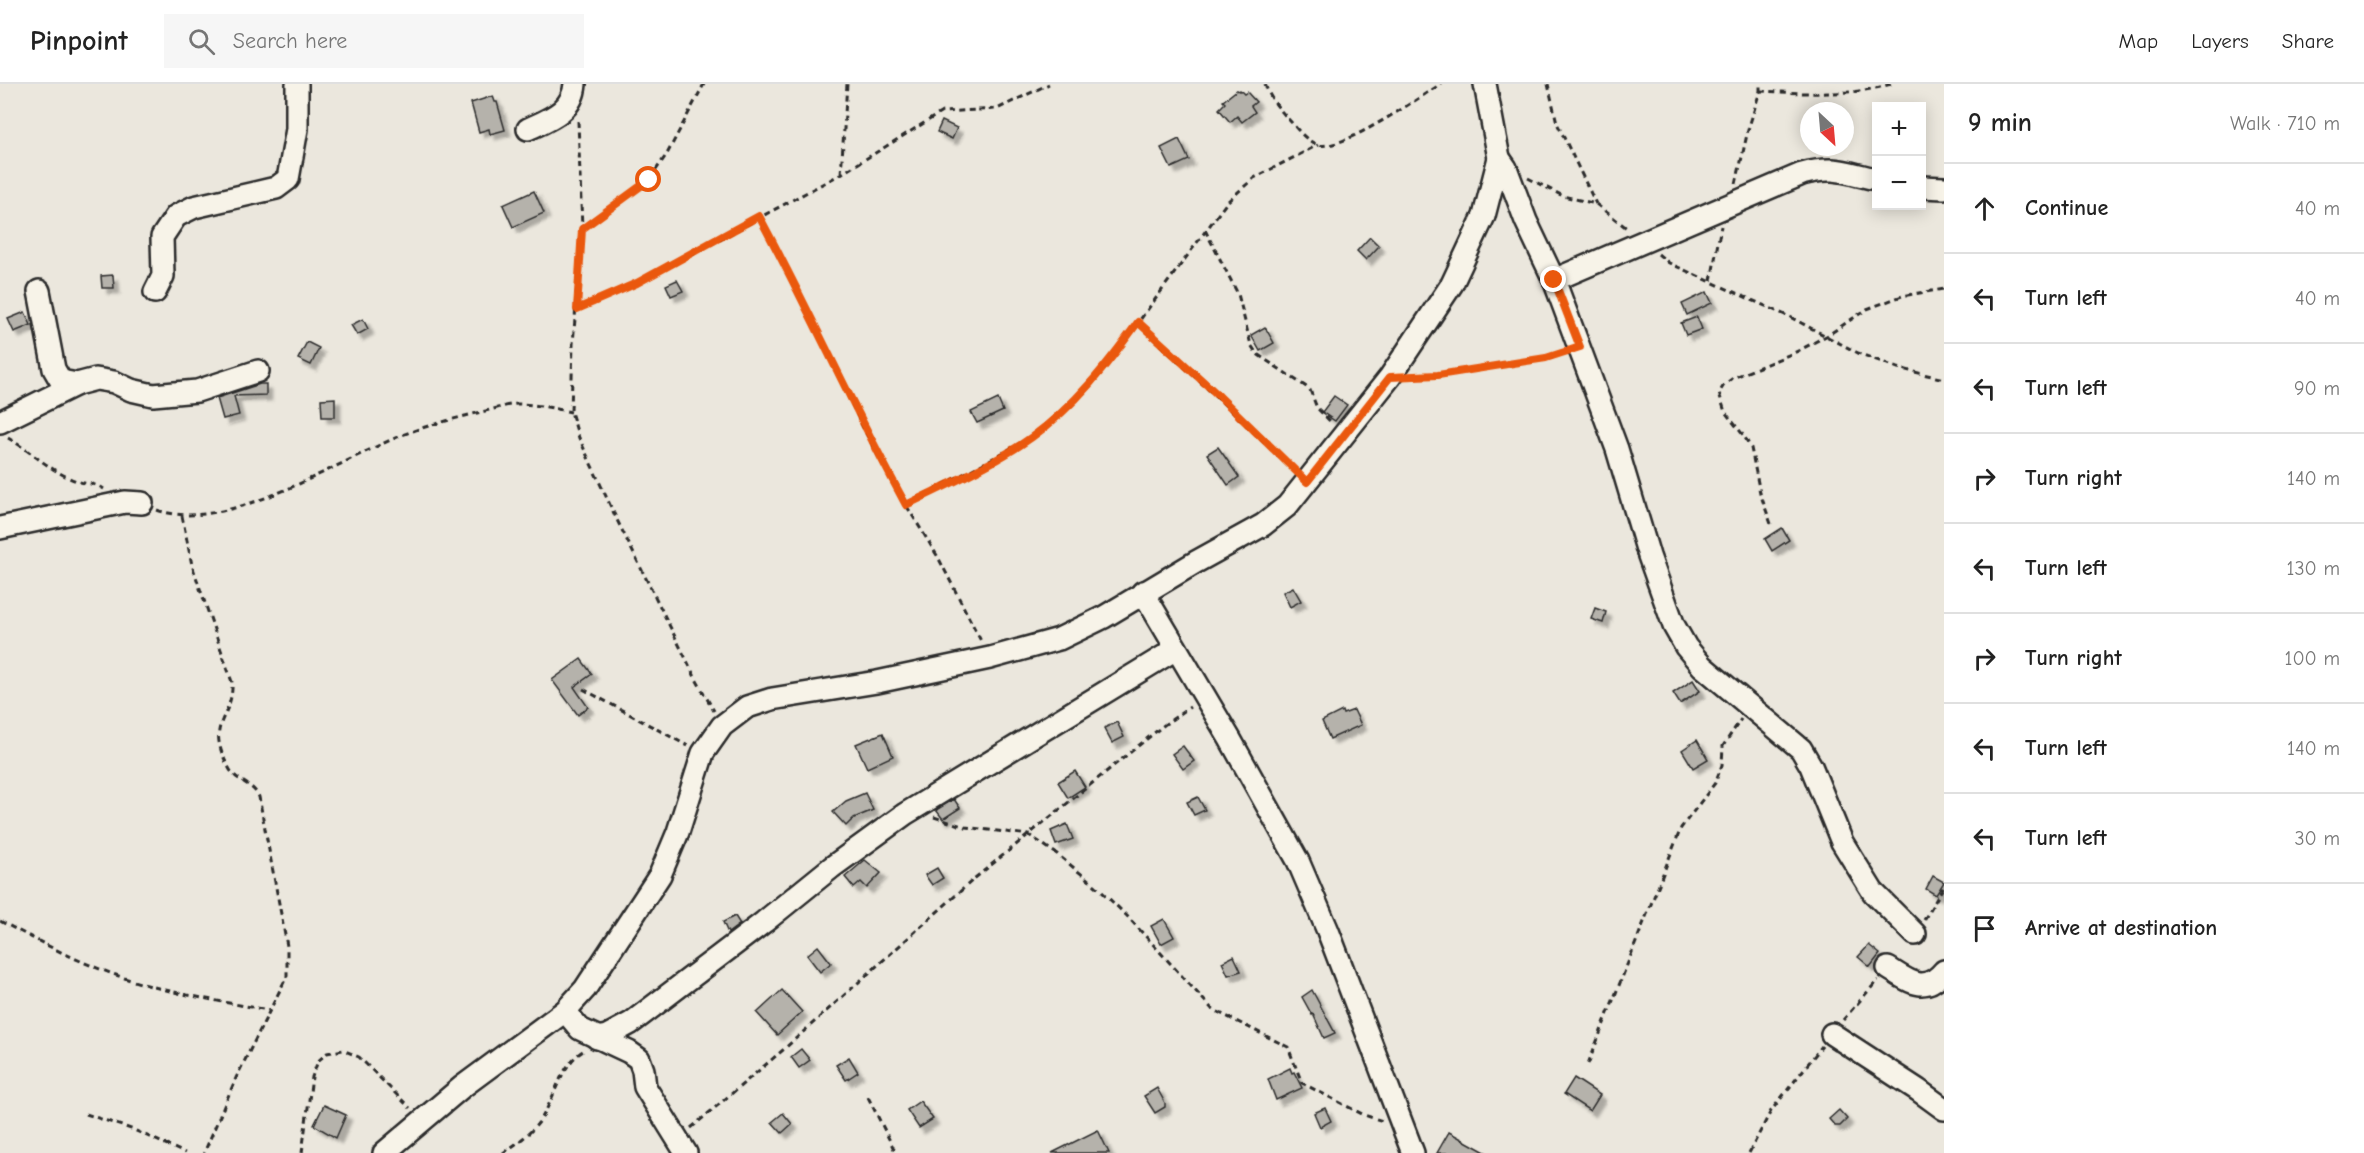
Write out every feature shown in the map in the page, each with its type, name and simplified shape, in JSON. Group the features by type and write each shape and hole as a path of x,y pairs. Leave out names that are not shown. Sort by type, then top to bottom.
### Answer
{"street":[{"path":"155,292 163,276 162,237 176,216 194,207 276,188 288,179 297,129 297,84"},
{"path":"1485,84 1502,163 1554,280 1580,347 1617,449 1649,556 1674,626 1702,666 1802,749 1812,766 1842,842 1873,892 1914,934"},
{"path":"528,129 555,117 573,93"},
{"path":"384,1153 462,1087 566,1011 591,980 660,874 678,832 703,753 722,726 747,706 772,699 877,682 990,658 1059,639 1104,617 1143,592 1263,525 1287,506 1390,377 1452,285 1484,216 1502,163"},
{"path":"1554,280 1819,169 1834,169 1872,178"},
{"path":"1926,188 1944,188"},
{"path":"39,291 54,369 61,381 77,384"},
{"path":"2,428 77,384 96,379 114,382 131,390 153,395 197,391 258,371"},
{"path":"0,528 133,502"},
{"path":"1143,592 1206,697 1298,861 1328,931 1413,1153"},
{"path":"600,1039 631,1023 832,867 905,814 1176,649"},
{"path":"1888,968 1914,984 1923,985 1932,982 1944,971"},
{"path":"566,1011 580,1029 639,1059 645,1087 682,1146"},
{"path":"1832,1034 1944,1109"}],"path":[{"path":"582,229 649,180 667,154 704,84"},
{"path":"841,174 848,84"},
{"path":"577,309 637,283 841,174 942,112 997,109 1049,84"},
{"path":"1265,84 1278,108 1299,131 1318,145"},
{"path":"906,505 1031,438 1072,404 1103,370 1227,202 1254,178 1318,145 1336,144 1359,134 1441,84"},
{"path":"1548,84 1557,123 1596,204 1669,262 1828,335 1858,353 1898,368 1944,379"},
{"path":"1711,281 1760,84"},
{"path":"1760,91 1834,92 1890,84"},
{"path":"573,93 579,135 582,229 572,354 571,412 579,438 617,520 696,679 722,726"},
{"path":"1502,163 1563,196 1596,204"},
{"path":"759,216 830,355 863,427 938,557 990,658"},
{"path":"1205,230 1238,294 1251,345 1257,354 1310,390 1317,408 1345,434"},
{"path":"1771,524 1760,493 1751,448 1725,412 1719,393 1724,385 1733,378 1798,351 1828,335 1867,309 1902,296 1944,289"},
{"path":"1138,322 1219,396 1307,482"},
{"path":"1390,377 1438,375 1546,358 1580,347"},
{"path":"2,428 38,460 78,481 92,482 133,502 182,516 225,509 278,494 410,432 453,419 515,404 538,405 571,412"},
{"path":"182,516 192,565 232,682 233,690 217,736 229,769 238,780 257,791 287,946 287,976 268,1010 204,1153"},
{"path":"583,689 703,753"},
{"path":"682,1146 783,1050 975,878 1164,725 1206,697"},
{"path":"1588,1064 1681,828 1715,783 1722,765 1723,746 1750,705"},
{"path":"905,814 927,815 965,827 1029,835 1057,854 1096,886 1127,916 1212,1009 1288,1047 1302,1083 1364,1115 1405,1128"},
{"path":"1914,934 1944,886"},
{"path":"0,921 68,956 118,976 199,997 268,1010"},
{"path":"1749,1153 1771,1111 1888,968"},
{"path":"503,1153 521,1141 539,1123 569,1062 600,1039"},
{"path":"302,1153 312,1077 318,1061 327,1053 343,1050 358,1057 424,1121"},
{"path":"868,1097 896,1153"},
{"path":"86,1114 134,1130 185,1153"}],"building":[{"path":"1237,90 1244,94 1247,92 1256,102 1251,106 1255,112 1242,122 1237,116 1230,122 1219,109 1225,103 1223,101"},
{"path":"493,96 505,130 490,134 489,129 479,132 471,103"},
{"path":"942,121 957,128 952,139 937,132"},
{"path":"1179,139 1189,160 1171,168 1161,148"},
{"path":"534,191 544,213 513,227 503,205"},
{"path":"1370,237 1379,246 1366,260 1357,251"},
{"path":"113,275 114,288 102,288 101,276"},
{"path":"677,280 683,291 671,296 666,285"},
{"path":"1707,292 1712,303 1687,315 1682,304"},
{"path":"25,312 31,325 14,332 8,319"},
{"path":"1697,317 1702,329 1686,335 1681,323"},
{"path":"363,319 368,329 357,335 351,325"},
{"path":"1265,327 1274,343 1260,351 1251,335"},
{"path":"307,342 319,348 311,365 298,359"},
{"path":"266,384 266,395 234,396 239,415 223,419 217,398"},
{"path":"1334,396 1347,405 1335,421 1322,412"},
{"path":"335,398 335,417 322,417 321,399"},
{"path":"998,399 1003,411 977,423 971,412"},
{"path":"1218,447 1239,477 1228,485 1207,454"},
{"path":"1782,528 1789,540 1772,551 1765,539"},
{"path":"1293,587 1301,601 1290,607 1283,592"},
{"path":"1595,608 1606,612 1603,623 1591,619"},
{"path":"581,659 592,674 574,687 588,707 578,715 552,680"},
{"path":"1693,680 1700,691 1680,704 1673,693"},
{"path":"1354,710 1361,725 1330,739 1322,721 1342,711 1343,714"},
{"path":"1117,722 1124,737 1112,743 1104,728"},
{"path":"883,733 893,756 867,768 856,744"},
{"path":"1697,740 1708,759 1693,768 1682,750"},
{"path":"1183,746 1194,761 1183,769 1172,754"},
{"path":"1075,771 1085,787 1068,798 1058,782"},
{"path":"865,793 873,810 854,818 846,826 833,812 846,801"},
{"path":"1198,797 1205,810 1194,815 1187,802"},
{"path":"954,799 960,808 943,819 936,810"},
{"path":"1067,824 1073,839 1056,845 1051,831"},
{"path":"865,860 881,873 867,888 861,882 854,888 845,877"},
{"path":"937,868 943,878 932,885 925,875"},
{"path":"1933,876 1944,882 1936,895 1926,889"},
{"path":"735,916 740,924 728,933 723,922"},
{"path":"1164,919 1174,937 1161,944 1151,926"},
{"path":"1869,945 1880,954 1870,967 1858,957"},
{"path":"818,946 831,963 820,972 807,955"},
{"path":"1234,956 1241,971 1228,975 1222,962"},
{"path":"782,990 802,1012 777,1035 757,1013"},
{"path":"1312,990 1335,1033 1324,1038 1302,997"},
{"path":"801,1049 810,1060 799,1068 791,1057"},
{"path":"849,1057 858,1072 846,1080 836,1065"},
{"path":"1290,1068 1302,1088 1276,1100 1268,1079"},
{"path":"1574,1078 1600,1095 1590,1111 1564,1094"},
{"path":"1157,1088 1165,1107 1155,1113 1144,1096"},
{"path":"920,1101 933,1119 919,1128 907,1110"},
{"path":"324,1105 346,1115 336,1138 314,1125"},
{"path":"1325,1108 1331,1121 1320,1127 1314,1113"},
{"path":"1839,1110 1847,1119 1840,1126 1835,1126 1829,1119"},
{"path":"783,1113 792,1124 782,1133 772,1122"},
{"path":"1098,1130 1109,1153 1052,1153"},
{"path":"1449,1132 1487,1153 1437,1153"}],"route":[{"path":"649,180 582,229 577,309 637,283 759,216 830,355 863,427 906,505 1031,438 1072,404 1103,370 1138,322 1219,396 1307,482 1390,377 1438,375 1515,361 1546,358 1580,347 1554,280"}]}
